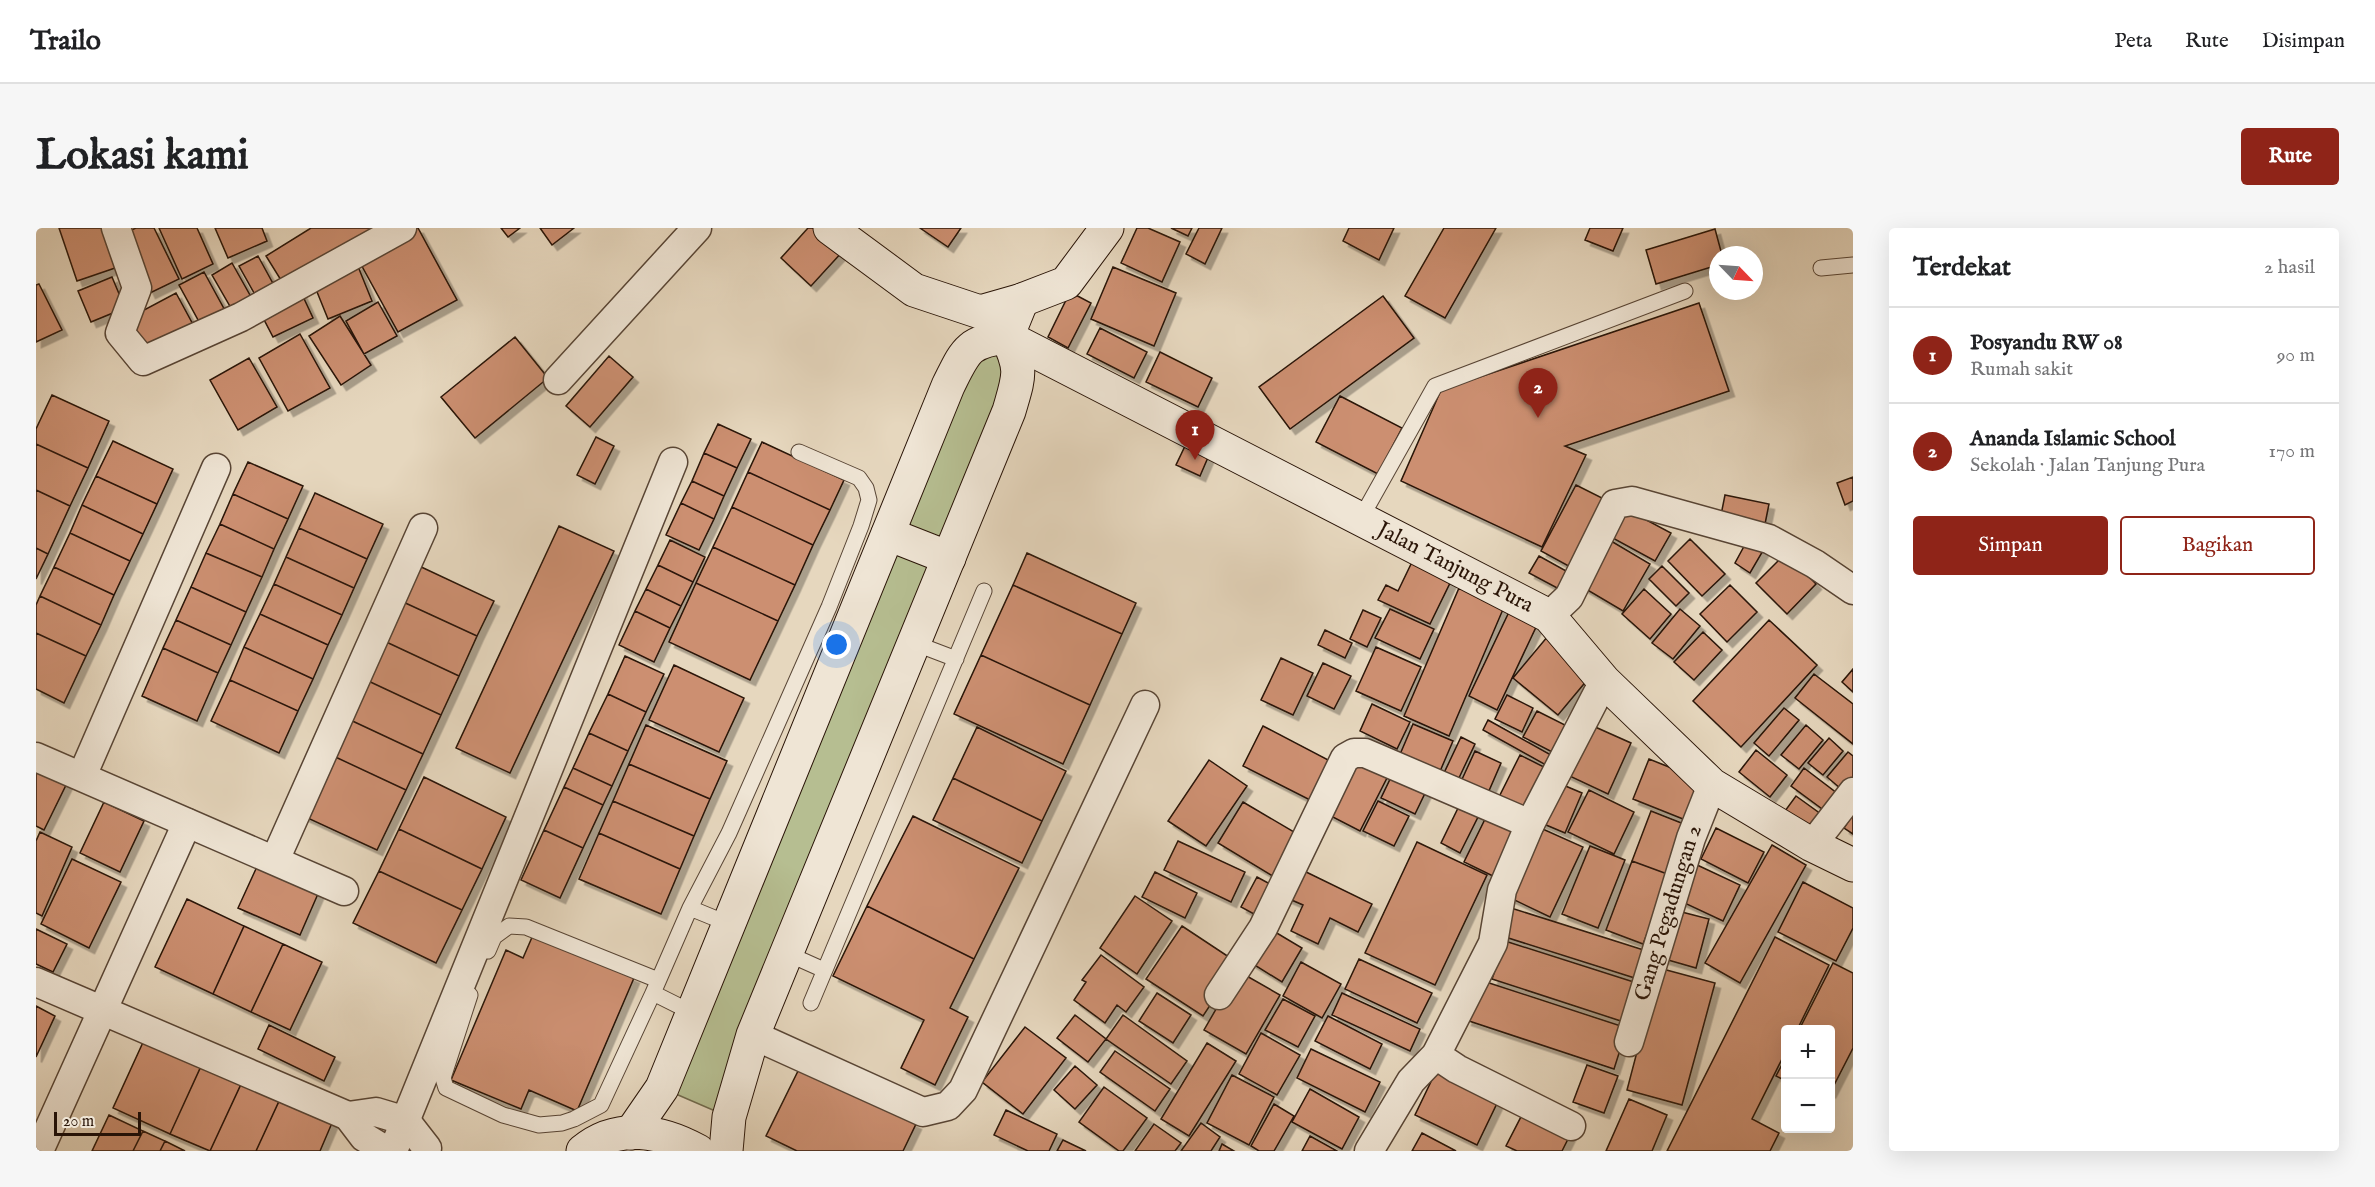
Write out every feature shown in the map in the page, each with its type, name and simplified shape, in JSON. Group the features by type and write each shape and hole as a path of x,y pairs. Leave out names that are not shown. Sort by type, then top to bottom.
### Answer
{"street":[{"path":"116,228 137,288 120,333 143,361 241,317 402,228"},
{"path":"558,380 697,228"},
{"path":"830,228 914,290 980,312 1022,300 1066,283 1107,228"},
{"path":"726,1151 729,1117 753,1035 1009,411 1020,375 1017,358 1007,337 1022,300"},
{"path":"631,1132 662,1088 729,924 842,611 888,534 948,386 965,353 985,340 1007,337"},
{"name":"Jalan Tanjung Pura","path":"1007,337 1548,616 1604,681 1712,785 1812,845 1853,865"},
{"path":"393,1151 673,462"},
{"path":"82,776 216,468"},
{"path":"1548,616 1569,597 1615,504 1632,501 1769,539 1815,564 1853,590"},
{"path":"275,860 423,528"},
{"path":"888,534 949,558"},
{"path":"1369,1151 1411,1081 1436,1055 1492,943 1502,890 1530,824 1604,681"},
{"path":"753,1035 923,1112 948,1106 963,1090 1145,705"},
{"path":"1219,995 1263,928 1345,758 1354,753 1365,753 1530,824"},
{"path":"36,757 344,891"},
{"name":"Gang Pegadungan 2","path":"1629,1042 1691,838 1712,785"},
{"path":"1812,845 1853,792"},
{"path":"39,1151 187,824"},
{"path":"36,982 348,1116 364,1137 387,1151"},
{"path":"1436,1055 1457,1069 1571,1126"},
{"path":"348,1116 376,1112 406,1121 423,1150"},
{"path":"583,1151 608,1137 631,1132 677,1139 698,1151"}],"lane":[{"path":"1821,268 1853,265"},
{"path":"1360,518 1435,386 1685,291"},
{"path":"693,1013 655,987 526,927 509,926 494,937 472,990 443,1078 446,1088 503,1115 539,1125 562,1123 602,1105 655,987 690,908 842,611 868,500 866,488 859,478 799,452"},
{"path":"811,1003 984,591"},
{"path":"914,643 956,659"},
{"path":"690,908 729,924"},
{"path":"786,953 824,970"}],"green space":[{"path":"1007,337 1009,411 729,1117 662,1088 948,386"}],"building":[{"path":"59,228 105,228 118,267 77,281"},
{"path":"136,228 154,228 179,279 150,293 122,234"},
{"path":"159,228 197,228 213,264 182,279"},
{"path":"215,228 262,228 267,241 228,258"},
{"path":"311,228 377,228 284,285 266,256"},
{"path":"414,228 418,228 457,300 398,332 358,259"},
{"path":"501,228 520,228 508,237"},
{"path":"540,228 574,228 552,245"},
{"path":"808,228 819,228 843,251 811,286 781,258"},
{"path":"920,228 961,228 948,247"},
{"path":"1137,228 1148,228 1180,242 1162,282 1121,263"},
{"path":"1171,228 1192,228 1188,236"},
{"path":"1199,228 1222,228 1205,264 1186,254"},
{"path":"1349,228 1394,228 1379,260 1343,241"},
{"path":"1444,228 1496,228 1445,318 1405,296"},
{"path":"1590,228 1623,228 1613,251 1585,240"},
{"path":"1715,229 1720,246 1709,246 1709,268 1656,284 1646,250"},
{"path":"258,256 276,289 258,300 239,266"},
{"path":"232,263 255,304 235,315 212,275"},
{"path":"357,264 372,301 328,319 313,282"},
{"path":"1113,267 1176,293 1154,346 1091,319"},
{"path":"204,272 228,316 203,329 179,285"},
{"path":"112,277 125,308 91,322 78,291"},
{"path":"39,284 62,330 36,342 36,285"},
{"path":"300,290 313,318 273,337 259,310"},
{"path":"1070,292 1091,303 1068,348 1048,337"},
{"path":"176,293 196,330 148,355 129,318"},
{"path":"1383,296 1414,338 1290,429 1259,387"},
{"path":"378,302 397,336 364,354 346,321"},
{"path":"1699,303 1729,391 1565,446 1586,455 1542,547 1401,481 1441,390"},
{"path":"340,316 371,365 341,385 309,336"},
{"path":"1100,328 1147,352 1134,378 1087,354"},
{"path":"300,334 330,388 288,411 259,358"},
{"path":"515,337 548,378 475,438 441,397"},
{"path":"1160,352 1212,378 1198,407 1146,382"},
{"path":"609,356 633,377 590,427 566,406"},
{"path":"249,358 277,407 238,430 210,380"},
{"path":"52,395 109,421 88,468 36,444 36,429"},
{"path":"1340,396 1402,428 1378,474 1316,442"},
{"path":"718,424 751,439 737,468 704,453"},
{"path":"596,437 614,446 595,484 577,475"},
{"path":"113,441 173,469 157,504 96,476"},
{"path":"762,442 844,480 830,510 748,472"},
{"path":"36,444 88,468 70,506 36,490"},
{"path":"1186,444 1209,455 1200,476 1176,465"},
{"path":"704,453 737,468 724,496 692,481"},
{"path":"248,462 303,486 288,519 233,494"},
{"path":"748,472 830,510 813,545 732,507"},
{"path":"96,476 157,504 143,534 82,505"},
{"path":"1853,477 1853,501 1845,505 1837,483"},
{"path":"692,481 724,496 714,519 681,503"},
{"path":"1576,485 1610,502 1574,569 1541,551"},
{"path":"36,490 70,506 48,554 36,548"},
{"path":"315,493 383,524 367,559 299,528"},
{"path":"233,494 288,519 274,549 220,524"},
{"path":"1725,495 1769,504 1764,529 1720,520"},
{"path":"681,503 714,519 699,550 666,535"},
{"path":"82,505 143,534 130,561 70,533"},
{"path":"732,507 813,545 795,585 713,547"},
{"path":"1624,508 1671,533 1655,561 1609,536"},
{"path":"220,524 274,549 262,577 206,553"},
{"path":"559,526 614,551 510,773 456,748"},
{"path":"299,528 367,559 354,588 286,557"},
{"path":"70,533 130,561 114,595 54,567"},
{"path":"1606,538 1650,564 1623,611 1579,585"},
{"path":"1690,539 1725,574 1702,596 1668,561"},
{"path":"1748,539 1764,549 1750,573 1735,563"},
{"path":"670,540 705,557 693,582 658,565"},
{"path":"713,547 795,585 778,621 696,583"},
{"path":"36,548 48,554 36,579"},
{"path":"206,553 262,577 246,612 191,587"},
{"path":"1027,553 1136,603 1122,634 1013,585"},
{"path":"1786,553 1816,584 1787,614 1756,583"},
{"path":"1539,556 1568,572 1559,589 1529,573"},
{"path":"286,557 354,588 342,615 274,584"},
{"path":"1412,562 1451,581 1430,624 1378,600 1386,585 1398,591"},
{"path":"417,565 494,601 477,636 401,601"},
{"path":"658,565 693,582 681,606 646,589"},
{"path":"1662,566 1689,593 1676,606 1649,579"},
{"path":"54,567 114,595 101,625 40,596"},
{"path":"696,583 778,621 750,680 669,642"},
{"path":"274,584 342,615 328,645 260,614"},
{"path":"1013,585 1122,634 1090,705 981,655"},
{"path":"1730,585 1757,612 1727,642 1700,614"},
{"path":"191,587 246,612 231,645 176,620"},
{"path":"1459,588 1504,607 1449,736 1404,716"},
{"path":"646,589 681,606 670,628 635,611"},
{"path":"1644,589 1671,614 1650,639 1622,614"},
{"path":"40,596 101,625 86,656 36,633 36,605"},
{"path":"401,601 477,636 459,676 382,640"},
{"path":"1390,609 1434,629 1420,659 1375,638"},
{"path":"1680,609 1700,626 1673,659 1652,643"},
{"path":"1363,610 1381,618 1367,647 1350,639"},
{"path":"635,611 670,628 654,662 619,645"},
{"path":"1509,612 1537,625 1497,710 1469,696"},
{"path":"260,614 328,645 313,679 244,647"},
{"path":"176,620 231,645 218,673 163,648"},
{"path":"1769,620 1817,665 1741,747 1693,701"},
{"path":"1325,630 1352,643 1345,658 1318,645"},
{"path":"1703,632 1722,650 1694,680 1674,662"},
{"path":"36,633 86,656 64,703 36,689"},
{"path":"1548,636 1593,673 1558,715 1513,678"},
{"path":"382,640 459,676 441,715 364,679"},
{"path":"244,647 313,679 298,711 230,680"},
{"path":"1376,647 1421,667 1401,711 1356,691"},
{"path":"163,648 218,673 197,721 142,696"},
{"path":"981,655 1090,705 1063,764 954,714"},
{"path":"625,656 664,674 646,712 608,694"},
{"path":"1281,658 1313,673 1293,715 1261,700"},
{"path":"1323,663 1351,676 1334,709 1307,696"},
{"path":"674,665 744,698 719,752 649,720"},
{"path":"1853,669 1853,692 1842,682"},
{"path":"1814,674 1853,704 1853,744 1795,698"},
{"path":"364,679 441,715 423,754 346,718"},
{"path":"230,680 298,711 279,753 211,721"},
{"path":"608,694 646,712 628,751 589,733"},
{"path":"1507,695 1533,708 1522,732 1495,719"},
{"path":"1372,704 1410,722 1397,749 1360,731"},
{"path":"1784,708 1799,720 1769,756 1754,743"},
{"path":"1537,711 1569,727 1556,754 1523,737"},
{"path":"346,718 423,754 406,790 329,754"},
{"path":"1488,720 1551,755 1546,765 1483,730"},
{"path":"1584,722 1631,743 1608,794 1561,772"},
{"path":"1413,724 1453,741 1438,776 1398,759"},
{"path":"646,725 727,761 710,799 629,764"},
{"path":"1806,725 1823,740 1799,769 1781,755"},
{"path":"1263,726 1334,763 1314,802 1243,766"},
{"path":"977,727 1066,771 1042,821 953,778"},
{"path":"589,733 628,751 612,786 573,768"},
{"path":"1461,737 1475,744 1458,780 1444,773"},
{"path":"1829,738 1843,751 1823,775 1808,763"},
{"path":"1756,750 1787,775 1770,797 1739,772"},
{"path":"1475,751 1501,763 1485,800 1458,788"},
{"path":"1848,752 1853,756 1853,786 1847,794 1827,777"},
{"path":"329,754 406,790 377,850 301,815"},
{"path":"1354,755 1389,774 1360,831 1325,813"},
{"path":"1520,755 1548,769 1527,811 1499,797"},
{"path":"1649,759 1704,781 1688,821 1633,799"},
{"path":"1209,760 1247,786 1206,846 1168,821"},
{"path":"629,764 710,799 694,836 613,801"},
{"path":"36,767 67,783 44,830 36,826"},
{"path":"573,768 612,786 603,805 564,787"},
{"path":"1804,768 1842,797 1829,814 1791,786"},
{"path":"1394,771 1428,787 1415,814 1381,798"},
{"path":"424,777 506,817 482,869 399,829"},
{"path":"953,778 1042,821 1022,863 933,820"},
{"path":"1556,782 1582,793 1565,833 1539,822"},
{"path":"564,787 603,805 583,848 544,830"},
{"path":"1589,790 1634,812 1614,854 1568,832"},
{"path":"1796,796 1825,817 1811,836 1782,815"},
{"path":"613,801 694,836 680,869 599,833"},
{"path":"1378,801 1409,816 1394,846 1363,831"},
{"path":"104,802 144,821 120,872 80,853"},
{"path":"1243,802 1306,839 1281,881 1218,843"},
{"path":"1461,802 1481,811 1460,853 1441,843"},
{"path":"1491,807 1523,823 1497,878 1464,862"},
{"path":"1651,811 1689,826 1670,875 1632,861"},
{"path":"1853,814 1853,834 1844,828"},
{"path":"913,816 1019,868 974,959 867,906"},
{"path":"1536,826 1583,847 1550,917 1504,895"},
{"path":"1716,828 1764,852 1748,883 1701,859"},
{"path":"399,829 482,869 462,910 379,871"},
{"path":"544,830 583,848 560,898 521,880"},
{"path":"40,832 72,847 42,916 36,913 36,841"},
{"path":"599,833 680,869 661,914 579,879"},
{"path":"1178,841 1245,872 1231,902 1164,870"},
{"path":"1417,842 1487,875 1435,985 1365,953"},
{"path":"1772,845 1806,865 1740,983 1705,963"},
{"path":"1590,846 1625,860 1598,928 1562,914"},
{"path":"72,859 121,882 89,948 41,924"},
{"path":"260,860 321,887 300,935 238,908"},
{"path":"1632,861 1670,875 1643,944 1606,930"},
{"path":"1695,864 1740,885 1723,921 1678,900"},
{"path":"1300,869 1372,904 1358,932 1330,918 1318,944 1291,931 1303,905 1287,898"},
{"path":"379,871 462,910 436,963 353,923"},
{"path":"1155,872 1197,893 1185,918 1142,897"},
{"path":"1257,877 1281,890 1265,920 1241,907"},
{"path":"1803,882 1853,908 1853,928 1836,961 1778,932"},
{"path":"1135,896 1172,921 1137,974 1100,948"},
{"path":"187,899 244,926 213,994 155,967"},
{"path":"867,906 974,959 950,1008 968,1017 935,1085 901,1068 924,1020 833,976"},
{"path":"1511,908 1650,952 1641,980 1502,936"},
{"path":"1674,910 1709,919 1696,968 1661,958"},
{"path":"244,926 283,944 251,1012 213,994"},
{"path":"1182,926 1238,963 1203,1016 1146,979"},
{"path":"1265,926 1302,948 1282,982 1245,959"},
{"path":"36,929 67,944 53,972 36,964"},
{"path":"533,935 634,978 577,1111 529,1090 521,1109 451,1080 506,950 523,958"},
{"path":"1775,937 1829,965 1799,1025 1781,1025 1781,1061 1752,1119 1779,1133 1770,1151 1667,1151"},
{"path":"1505,941 1640,984 1627,1023 1492,979"},
{"path":"283,944 322,962 290,1030 251,1012"},
{"path":"1101,955 1144,987 1126,1012 1117,1005 1105,1023 1074,1000 1086,982 1082,980"},
{"path":"1359,959 1432,993 1417,1023 1345,989"},
{"path":"1301,962 1341,984 1322,1018 1283,996"},
{"path":"1833,963 1853,973 1853,1048 1835,1083 1835,1025 1802,1025"},
{"path":"1659,968 1715,983 1682,1105 1627,1090"},
{"path":"1238,971 1280,995 1246,1054 1204,1030"},
{"path":"1480,980 1627,1028 1614,1069 1466,1020"},
{"path":"1157,993 1191,1015 1173,1043 1139,1021"},
{"path":"1342,993 1420,1029 1410,1051 1332,1015"},
{"path":"1283,999 1315,1016 1298,1047 1265,1030"},
{"path":"36,1006 55,1016 36,1057"},
{"path":"1075,1015 1106,1039 1088,1062 1057,1038"},
{"path":"1123,1015 1187,1061 1171,1084 1106,1039"},
{"path":"1328,1016 1382,1044 1370,1069 1315,1041"},
{"path":"269,1025 335,1057 324,1081 258,1049"},
{"path":"1025,1027 1066,1058 1023,1114 982,1082"},
{"path":"1261,1033 1300,1055 1277,1095 1239,1074"},
{"path":"145,1038 202,1064 170,1134 113,1108"},
{"path":"1207,1043 1236,1061 1189,1136 1161,1119"},
{"path":"1311,1049 1380,1082 1365,1112 1297,1078"},
{"path":"1115,1051 1170,1089 1155,1111 1100,1072"},
{"path":"202,1064 242,1082 210,1151 170,1134"},
{"path":"1439,1065 1501,1095 1477,1145 1415,1115"},
{"path":"1587,1065 1618,1076 1604,1113 1573,1102"},
{"path":"1075,1066 1097,1085 1075,1109 1054,1090"},
{"path":"1781,1066 1781,1078 1776,1076"},
{"path":"800,1067 916,1124 903,1151 797,1151 766,1136"},
{"path":"1232,1075 1274,1097 1249,1145 1207,1123"},
{"path":"242,1082 280,1099 256,1151 210,1151"},
{"path":"1104,1087 1147,1118 1123,1151 1119,1151 1079,1122"},
{"path":"1310,1089 1359,1117 1342,1149 1292,1122"},
{"path":"280,1099 332,1123 320,1151 256,1151"},
{"path":"1629,1099 1667,1115 1652,1151 1606,1151"},
{"path":"1274,1104 1294,1116 1274,1151 1259,1151 1251,1146"},
{"path":"1526,1107 1572,1131 1562,1151 1517,1151 1506,1146"},
{"path":"1006,1110 1057,1134 1049,1151 1028,1151 994,1135"},
{"path":"109,1115 143,1131 133,1151 92,1151"},
{"path":"1201,1123 1220,1137 1211,1151 1181,1151"},
{"path":"1154,1124 1181,1143 1175,1151 1135,1151"},
{"path":"143,1131 165,1141 160,1151 133,1151"},
{"path":"1422,1133 1456,1151 1412,1151"},
{"path":"1310,1136 1337,1151 1302,1151"},
{"path":"1063,1140 1086,1151 1057,1151"},
{"path":"165,1141 185,1151 160,1151"},
{"path":"1222,1144 1234,1151 1219,1151"}],"place":[{"name":"Ananda Islamic School","path":"1538,418"},
{"name":"Posyandu RW 08","path":"1195,460"}]}
